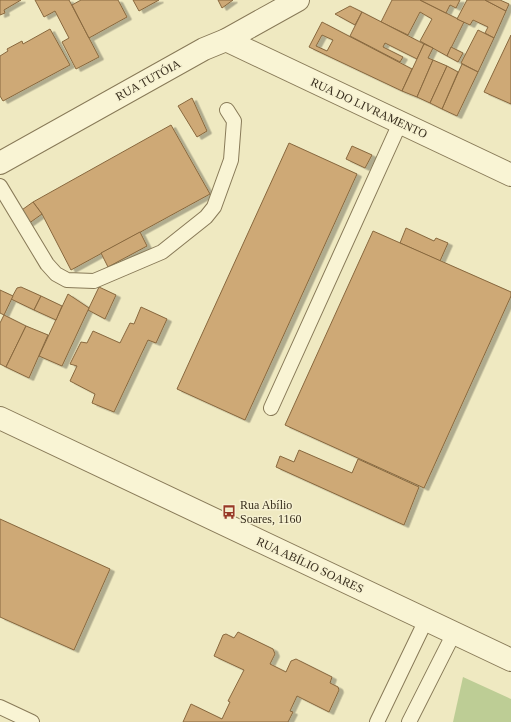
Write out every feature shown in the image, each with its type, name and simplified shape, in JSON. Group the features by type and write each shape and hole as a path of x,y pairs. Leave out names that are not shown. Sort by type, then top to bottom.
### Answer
{"street":[{"name":"RUA TUTÓIA","path":"0,163 204,49 226,40 298,0"},
{"name":"RUA DO LIVRAMENTO","path":"226,40 511,175"},
{"name":"RUA ABÍLIO SOARES","path":"0,418 511,660"}],"lane":[{"path":"0,186 47,264 56,274 67,280 94,282 162,252 206,217 214,207 230,160 234,143 234,121 227,110"},
{"path":"271,408 400,123"},
{"path":"377,722 426,620"},
{"path":"409,722 454,633"},
{"path":"0,707 32,722"}],"green space":[{"path":"463,677 511,699 511,722 453,722"}],"building":[{"path":"0,0 21,0 4,10 5,13 0,15"},
{"path":"35,0 69,0 99,57 76,69 62,42 69,38 55,11 44,17"},
{"path":"81,0 118,0 127,17 89,38 72,5"},
{"path":"133,0 159,0 139,11"},
{"path":"218,0 233,0 222,8"},
{"path":"392,0 420,0 464,22 447,56 420,41 432,19 420,12 408,35 381,22"},
{"path":"420,0 460,0 456,8 450,5 446,13"},
{"path":"467,0 485,0 506,11 494,38 485,33 488,27 473,20 470,25 457,19"},
{"path":"485,0 500,0 509,4 506,11"},
{"path":"350,6 362,12 355,25 335,14"},
{"path":"362,12 424,44 417,59 385,43 383,47 403,57 400,62 350,36"},
{"path":"322,22 412,69 402,91 309,47","holes":["322,35 333,40 327,51 316,46"]},
{"path":"50,29 70,65 3,101 0,96 0,56 8,51 7,49 22,41 23,44"},
{"path":"478,30 494,38 478,72 461,63"},
{"path":"511,35 511,104 484,92"},
{"path":"424,44 433,48 428,58 433,60 417,97 402,91"},
{"path":"451,47 463,53 458,62 447,56"},
{"path":"433,60 447,66 430,103 417,97"},
{"path":"462,64 478,72 457,116 442,109"},
{"path":"447,66 458,72 442,109 430,103"},
{"path":"192,98 207,131 197,137 178,106"},
{"path":"171,125 210,194 71,270 42,214 33,202"},
{"path":"289,143 357,174 245,420 177,389"},
{"path":"352,146 372,155 365,168 346,159"},
{"path":"33,202 42,214 28,224 19,212"},
{"path":"406,228 434,241 436,238 448,243 440,261 400,243"},
{"path":"373,231 511,292 511,296 424,488 285,425"},
{"path":"140,232 147,246 108,267 101,253"},
{"path":"21,287 41,296 34,310 11,299 17,288"},
{"path":"99,287 116,295 105,319 88,310"},
{"path":"0,290 13,296 4,315 0,313"},
{"path":"68,294 89,308 62,366 39,356"},
{"path":"41,296 62,306 56,320 34,310"},
{"path":"141,307 167,319 156,343 148,340 114,412 92,403 95,394 70,381 77,366 70,364 81,342 87,343 93,331 120,343 130,323 134,324"},
{"path":"4,315 26,326 6,367 0,364 0,323"},
{"path":"26,326 48,335 29,378 6,367"},
{"path":"299,450 352,473 358,459 419,487 404,525 276,467 280,456 294,462"},
{"path":"0,519 110,569 74,650 0,617"},
{"path":"238,632 273,649 275,654 270,664 286,672 291,661 296,659 332,677 330,683 338,687 339,690 329,712 297,696 290,711 293,712 288,722 183,722 191,704 222,719 230,702 228,701 244,670 214,656 223,635 226,634 234,638"}],"place":[{"name":"Rua Abílio Soares, 1160","path":"229,512"}]}
